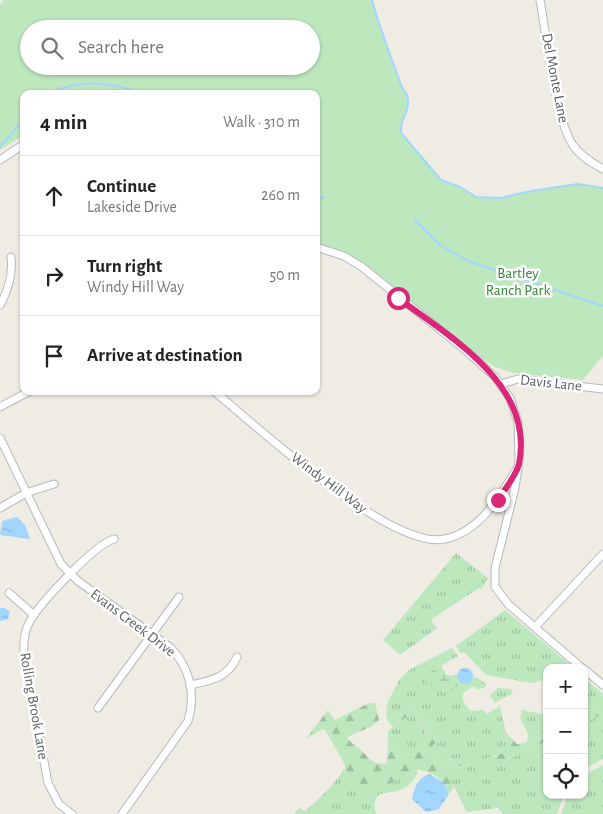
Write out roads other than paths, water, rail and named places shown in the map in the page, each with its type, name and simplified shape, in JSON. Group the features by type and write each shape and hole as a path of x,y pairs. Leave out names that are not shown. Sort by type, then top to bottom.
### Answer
{"street":[{"name":"Del Monte Lane","path":"540,0 564,128 578,152 603,169"},
{"path":"0,160 20,147"},
{"path":"320,248 344,256 362,267 464,349 501,384 510,398 517,416 519,436 518,466 515,488 496,561 494,583 500,596 578,664"},
{"path":"0,305 7,288 12,266 11,257"},
{"name":"Davis Lane","path":"501,384 518,379 603,389"},
{"path":"0,407 22,395"},
{"name":"Windy Hill Way","path":"219,395 340,494 385,521 428,538 441,539 451,537 481,519 498,500 518,466"},
{"name":"Evans Creek Drive","path":"0,438 55,555 71,575 152,634 177,655 187,670 192,703 183,729 122,814"},
{"path":"0,508 25,490 54,484"},
{"name":"Rolling Brook Lane","path":"72,814 59,804 48,783 23,646 26,629 34,615 99,546 114,539"},
{"path":"536,627 603,554"},
{"path":"9,594 34,615"},
{"path":"98,708 179,597"},
{"path":"190,685 222,676 234,664 237,657"},
{"path":"588,672 603,686"}],"water":[{"path":"17,517 25,525 30,539 0,535 2,521"},
{"path":"0,608 5,608 10,612 8,619 0,621"},
{"path":"465,668 473,676 465,684 457,676"},
{"path":"429,774 444,783 449,794 439,809 426,812 412,799 417,784"}],"waterway":[{"path":"372,0 382,32 407,95 408,105 401,133 441,180 460,187 476,197 501,198 531,191 578,184 603,188"},
{"path":"58,90 71,85 83,84 108,85 132,90"},
{"path":"0,147 20,124"},
{"path":"320,198 324,197"},
{"path":"415,220 440,245 468,261 603,306"}],"park label":[{"name":"Bartley Ranch Park","path":"518,282"}]}
